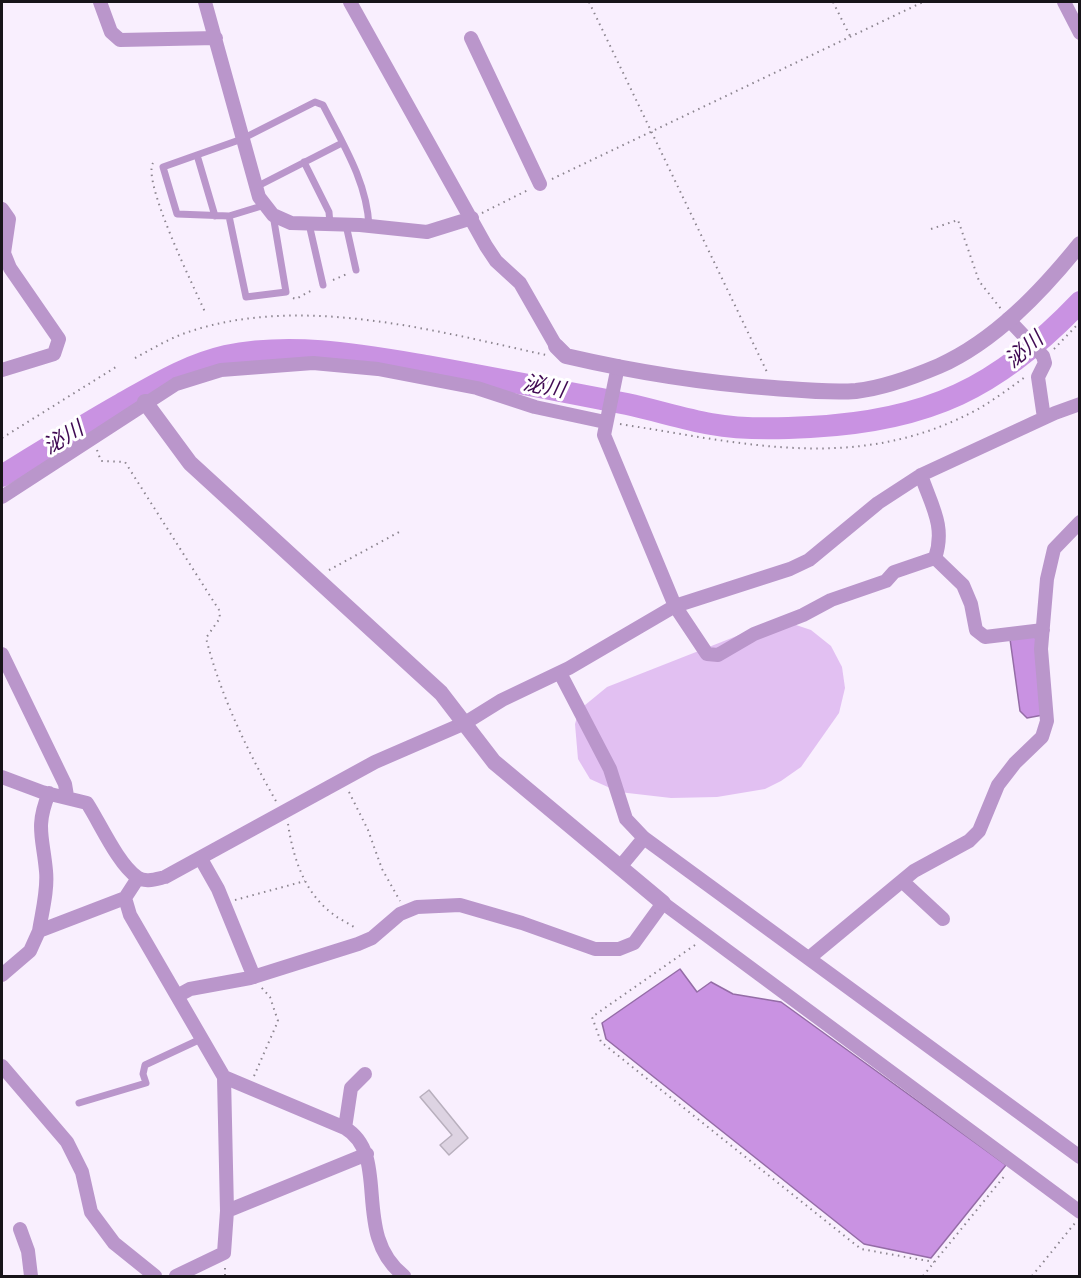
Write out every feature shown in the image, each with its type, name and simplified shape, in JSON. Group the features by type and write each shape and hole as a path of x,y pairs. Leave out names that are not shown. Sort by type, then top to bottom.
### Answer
{"street":[{"path":"100,2 111,32 120,40 216,38"},
{"path":"205,2 256,187 269,210 291,223 369,226 428,232 472,218"},
{"path":"350,2 496,261 520,283 561,351 617,371 716,384 824,392 857,390 899,381 940,365 994,332 1014,324 1080,244"},
{"path":"1064,2 1080,33"},
{"path":"471,38 540,184"},
{"path":"2,209 9,219 4,252 10,268 59,339 54,354 2,370"},
{"path":"1014,324 1044,359 1038,377 1044,418"},
{"path":"2,497 176,384 221,370 313,363 378,369 463,385 535,407 606,418"},
{"path":"617,371 604,435 675,606 707,654 718,655 754,634 802,615 831,600 886,581 894,572 935,558"},
{"path":"145,402 190,463 441,693 494,762 663,903 1080,1212"},
{"path":"2,777 49,793 87,802 123,862 138,878 148,880 165,877 375,762 465,723 502,700 560,673 675,606 790,569 809,560 878,503 921,475 1044,418 1080,404"},
{"path":"921,475 938,515 939,534 935,558"},
{"path":"809,958 914,871 974,836 979,831 998,785 1015,763 1042,737 1047,721 1041,649 1047,579 1054,549 1080,522"},
{"path":"935,558 963,585 971,604 976,630 985,637 1042,630"},
{"path":"2,654 64,784 67,796"},
{"path":"560,673 610,769 626,819 644,838 1080,1157"},
{"path":"2,975 30,951 39,931 46,880 39,833 41,815 49,793"},
{"path":"620,867 644,838"},
{"path":"201,859 224,905 254,977"},
{"path":"39,931 125,898 138,878"},
{"path":"902,881 943,919"},
{"path":"125,898 130,915 179,995 224,1077 227,1211 224,1253 176,1276"},
{"path":"179,995 190,989 254,977 372,938 404,912 417,907 460,905 522,923 595,950 634,944 663,903"},
{"path":"2,1066 67,1142 82,1172 91,1212 114,1242 155,1276"},
{"path":"345,1128 351,1088 365,1074"},
{"path":"224,1077 345,1128 358,1138 367,1154 376,1238 387,1259 404,1276"},
{"path":"227,1211 367,1154"},
{"path":"20,1229 28,1251 31,1276"}],"lane":[{"path":"229,216 246,297 286,292 269,210 229,216 177,214 163,167 242,139 315,102 323,105 342,143 368,203 369,226"},
{"path":"256,187 342,143"},
{"path":"197,155 215,216"},
{"path":"304,162 329,212 330,224"},
{"path":"309,224 323,285"},
{"path":"346,225 356,270"},
{"path":"79,1103 146,1083 143,1074 145,1065 203,1038"}],"path":[{"path":"589,2 774,388"},
{"path":"833,2 850,36"},
{"path":"472,218 923,2"},
{"path":"931,229 958,220 979,281 1014,324"},
{"path":"135,357 180,335 202,328 287,316 377,321 552,357 561,351"},
{"path":"606,418 727,442 811,451 843,449 916,436 981,408 1044,359 1080,322"},
{"path":"2,438 116,367"},
{"path":"93,437 101,461 125,462 219,610 220,618 206,638 213,666 241,738 283,814 305,880 319,902 333,915 372,938"},
{"path":"314,578 401,531"},
{"path":"343,780 368,830 382,870 404,912"},
{"path":"224,905 242,897 305,880"},
{"path":"708,936 592,1017 601,1042 861,1249 934,1262"},
{"path":"248,1087 261,1064 278,1021 270,997 254,977"},
{"path":"923,1276 1015,1164"},
{"path":"1032,1276 1080,1218"}],"shaded area":[{"path":"790,623 811,630 831,646 842,667 845,688 839,713 801,767 765,789 717,797 671,798 619,792 590,779 578,759 575,724 579,710 607,687 752,630"},
{"path":"1028,636 1038,638 1043,715 1027,718 1020,711 1010,639"},
{"path":"680,969 697,992 711,982 733,994 781,1002 1006,1165 931,1258 864,1244 606,1039 602,1023"}],"building":[{"path":"429,1090 468,1138 449,1155 440,1145 452,1135 420,1097"}],"waterway":[{"name":"泌川","path":"2,476 106,413 185,370 226,356 276,350 326,352 427,366 627,404 723,426 773,429 852,423 890,417 926,407 990,378 1050,332 1080,302"}]}
